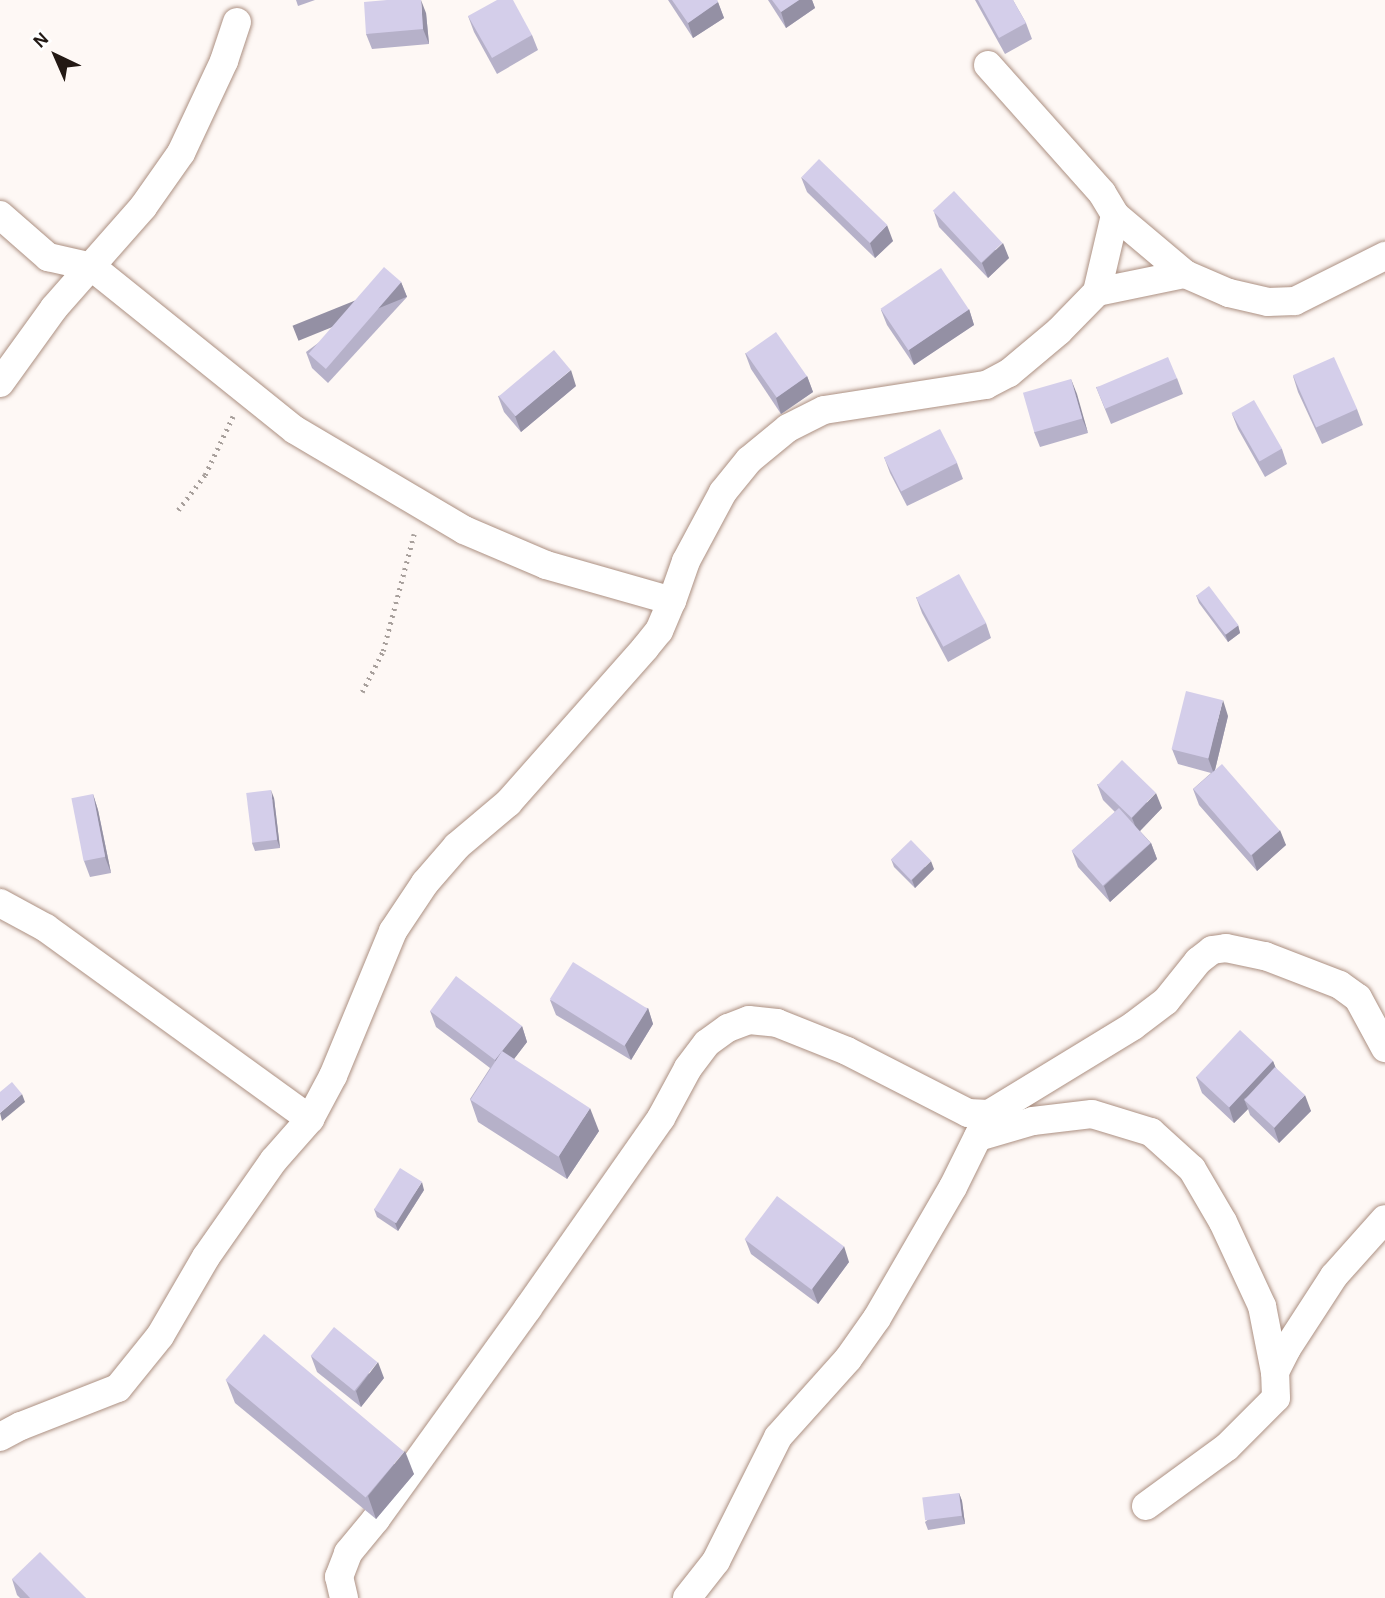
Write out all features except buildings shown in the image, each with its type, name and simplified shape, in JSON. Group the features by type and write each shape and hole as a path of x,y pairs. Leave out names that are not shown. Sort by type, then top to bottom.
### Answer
{"street":[{"path":"0,383 54,308 142,207 181,153 225,61 237,23"},
{"path":"988,65 1102,193 1115,215 1185,274 1229,293 1268,302 1295,301 1385,256"},
{"path":"0,215 48,257 92,267 295,430 464,530 546,565 672,601"},
{"path":"0,1437 21,1426 118,1388 160,1336 206,1257 274,1160 310,1119 333,1076 393,931 425,883 457,846 508,803 659,631 686,561 723,492 750,460 788,428 824,410 986,385 1009,373 1059,331 1097,292 1115,215"},
{"path":"48,257 54,308"},
{"path":"1097,292 1185,274"},
{"path":"0,903 46,928 310,1119"},
{"path":"687,1598 716,1561 778,1437 848,1359 877,1318 953,1187 983,1126 1155,1010 1212,950 1226,948 1265,956 1340,985 1358,998 1385,1048"},
{"path":"344,1598 339,1577 348,1553 376,1519 528,1308 660,1118 688,1068 707,1043 728,1028 749,1020 777,1023 847,1051 968,1112 983,1126 1092,1114 1152,1132 1192,1169 1223,1222 1262,1306 1275,1372 1276,1398 1227,1447 1146,1506"},
{"path":"1275,1372 1334,1276 1385,1219"}],"path":[{"path":"178,510 205,475 228,424 247,391"},
{"path":"362,692 383,651 414,536 400,490"}]}
